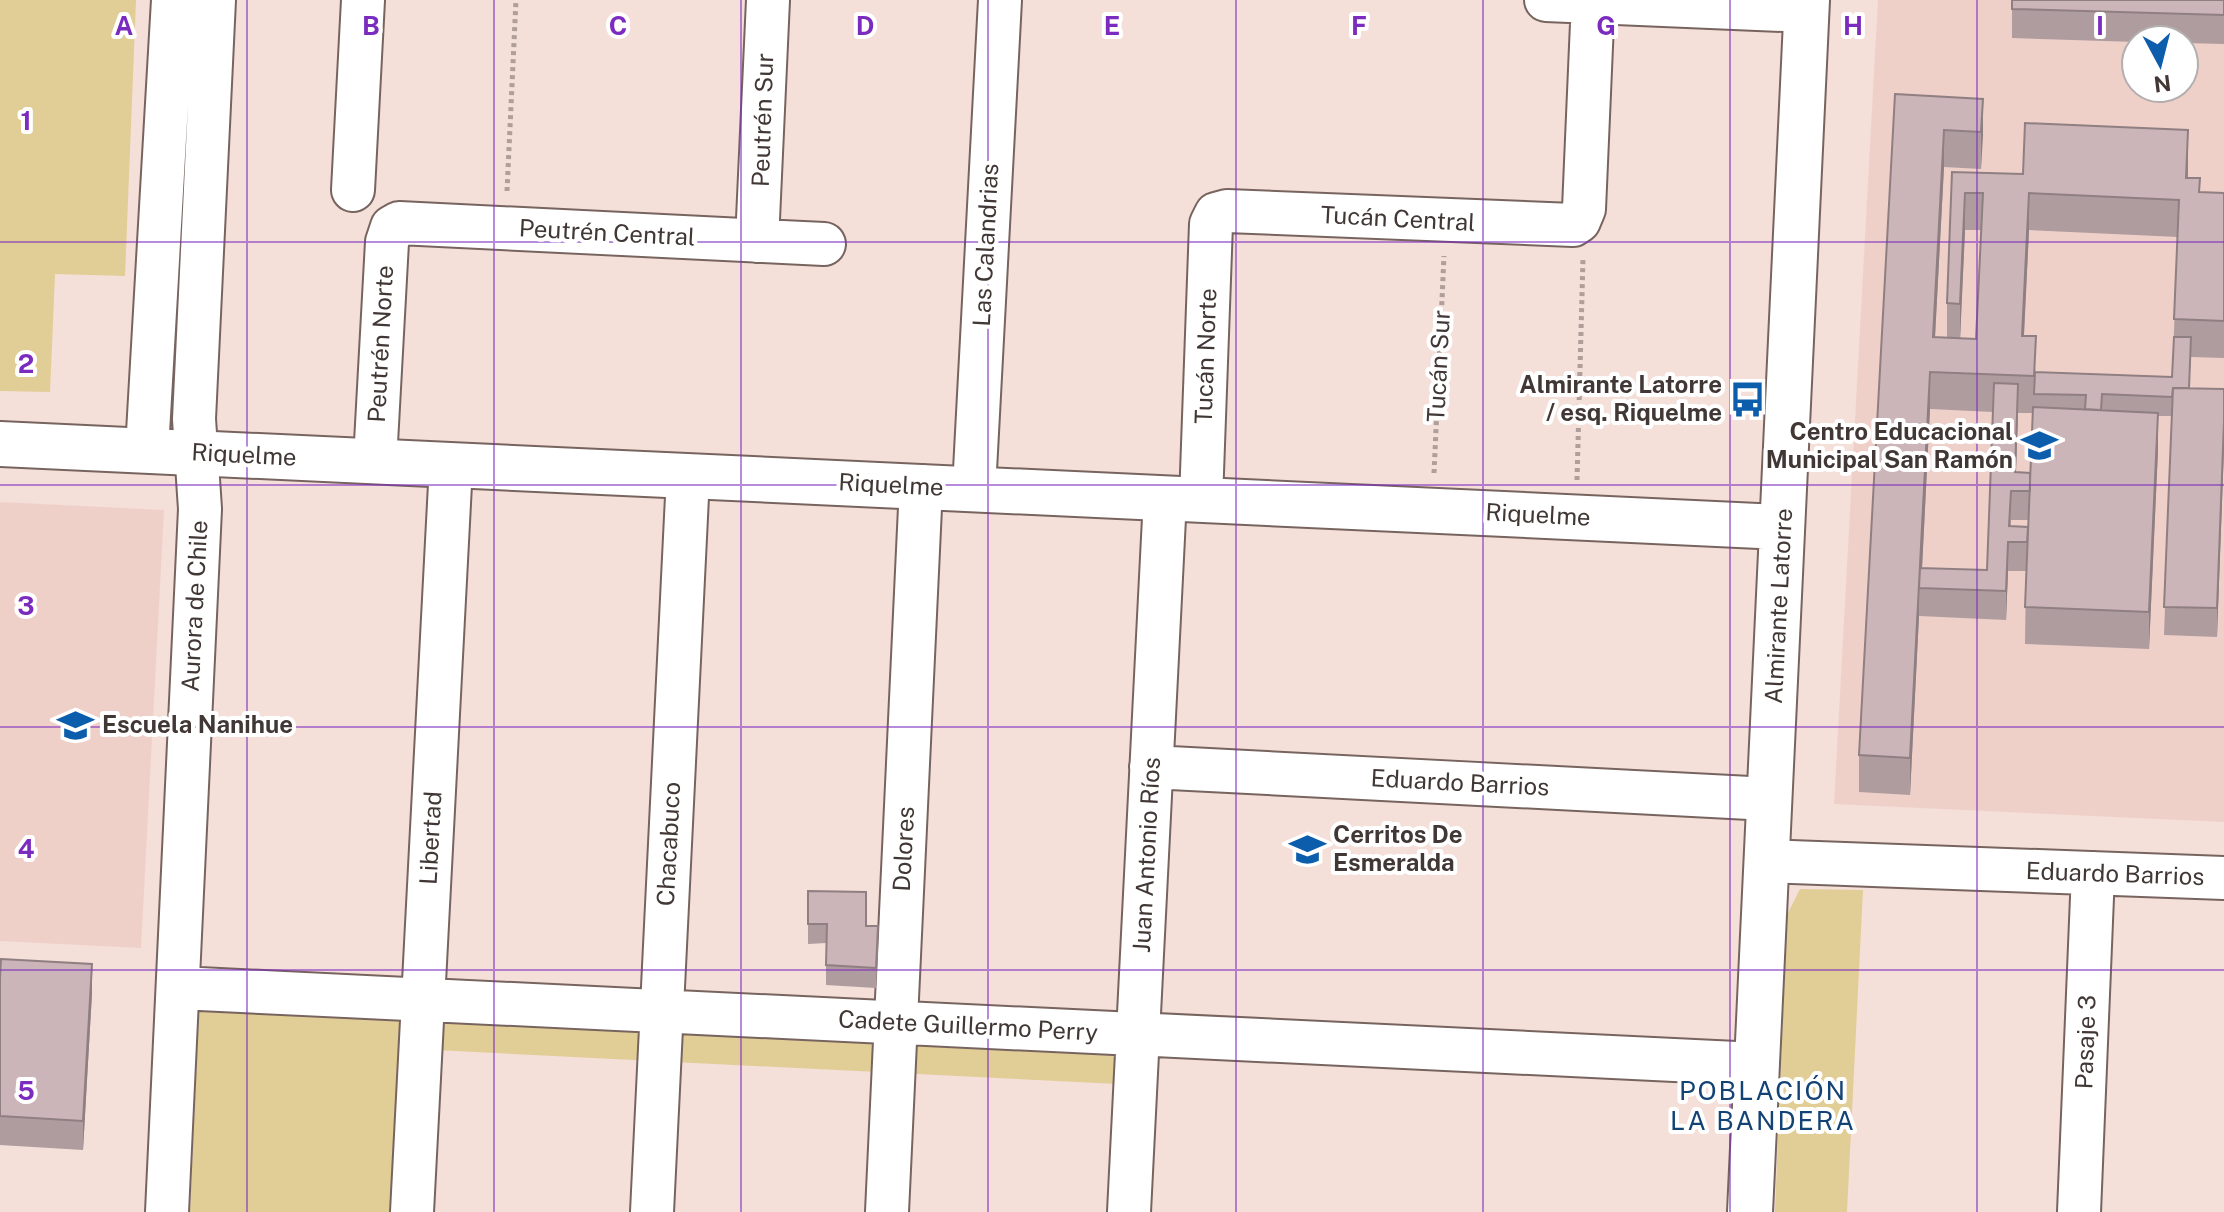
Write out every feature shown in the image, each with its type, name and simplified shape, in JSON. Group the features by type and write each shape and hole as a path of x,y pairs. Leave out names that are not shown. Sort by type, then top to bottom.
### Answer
{"street":[{"path":"147,450 173,0"},
{"name":"Aurora de Chile","path":"167,1212 200,509 194,419 214,0"},
{"path":"353,190 363,0"},
{"name":"Peutrén Sur","path":"757,241 768,0"},
{"name":"Las Calandrias","path":"974,489 1000,0"},
{"path":"1546,0 1806,6"},
{"path":"1579,221 1584,209 1593,1"},
{"name":"Almirante Latorre","path":"1750,1212 1806,6"},
{"name":"Tucán Central","path":"1216,214 1227,211 1567,226 1579,221"},
{"name":"Tucán Norte","path":"1183,499 1211,224 1216,214"},
{"name":"Peutrén Central","path":"392,227 407,223 824,244"},
{"name":"Peutrén Norte","path":"375,461 387,242 392,227"},
{"name":"Riquelme","path":"0,444 1782,527"},
{"name":"Libertad","path":"412,1212 451,465"},
{"name":"Chacabuco","path":"652,1212 688,476"},
{"name":"Dolores","path":"887,1212 921,486"},
{"name":"Juan Antonio Ríos","path":"1129,1212 1151,767 1183,499"},
{"name":"Eduardo Barrios","path":"1151,767 1769,799"},
{"name":"Eduardo Barrios","path":"1766,861 2224,878"},
{"name":"Pasaje 3","path":"2079,1212 2093,873"},
{"name":"Cadete Guillermo Perry","path":"179,988 1757,1064"}],"path":[{"path":"506,228 516,0"},
{"name":"Tucán Sur","path":"1433,510 1446,221"},
{"path":"1576,517 1583,241 1579,221"}],"shaded area":[{"path":"0,0 136,0 125,276 55,274 50,392 0,391"},
{"name":"Centro Educacional Municipal San Ramón","path":"1878,0 2224,0 2224,822 1834,804"},
{"name":"Escuela Nanihue","path":"0,502 164,510 141,948 0,941"},
{"path":"1800,889 1863,890 1847,1212 1775,1212 1787,915"},
{"path":"199,1008 402,1016 394,1212 190,1212"},
{"path":"431,1008 1131,1045 1118,1084 435,1050"}],"building":[{"path":"2012,0 2224,0 2224,15 2012,9"},
{"path":"1895,94 1983,99 1981,132 1944,130 1933,337 1976,339 1983,193 1965,193 1960,304 1947,303 1952,172 2023,174 2025,123 2188,130 2186,178 2200,178 2199,192 2224,193 2224,321 2174,319 2179,200 2029,193 2022,336 2036,336 2034,376 1930,372 1910,758 1859,755"},
{"path":"2174,337 2191,337 2189,388 2173,388 2172,397 2102,394 2101,410 2085,409 2086,395 2034,394 2035,372 2172,377"},
{"path":"1994,383 2018,384 2015,472 2030,473 2030,491 2011,491 2009,526 2028,527 2027,542 2008,542 2006,591 1919,588 1920,568 1987,570"},
{"path":"2173,388 2224,389 2217,608 2164,607"},
{"path":"2033,407 2158,413 2149,612 2025,607"},
{"path":"808,891 866,892 866,926 878,926 876,968 826,965 827,924 808,924"},
{"path":"1,959 92,964 83,1121 0,1116"}],"place":[{"name":"Almirante Latorre / esq. Riquelme","path":"1748,399"},
{"name":"Centro Educacional Municipal San Ramón","path":"2039,446"},
{"name":"Escuela Nanihue","path":"76,725"},
{"name":"Cerritos De Esmeralda","path":"1307,849"}],"district":[{"name":"POBLACIÓN LA BANDERA","path":"1763,1106"}]}
